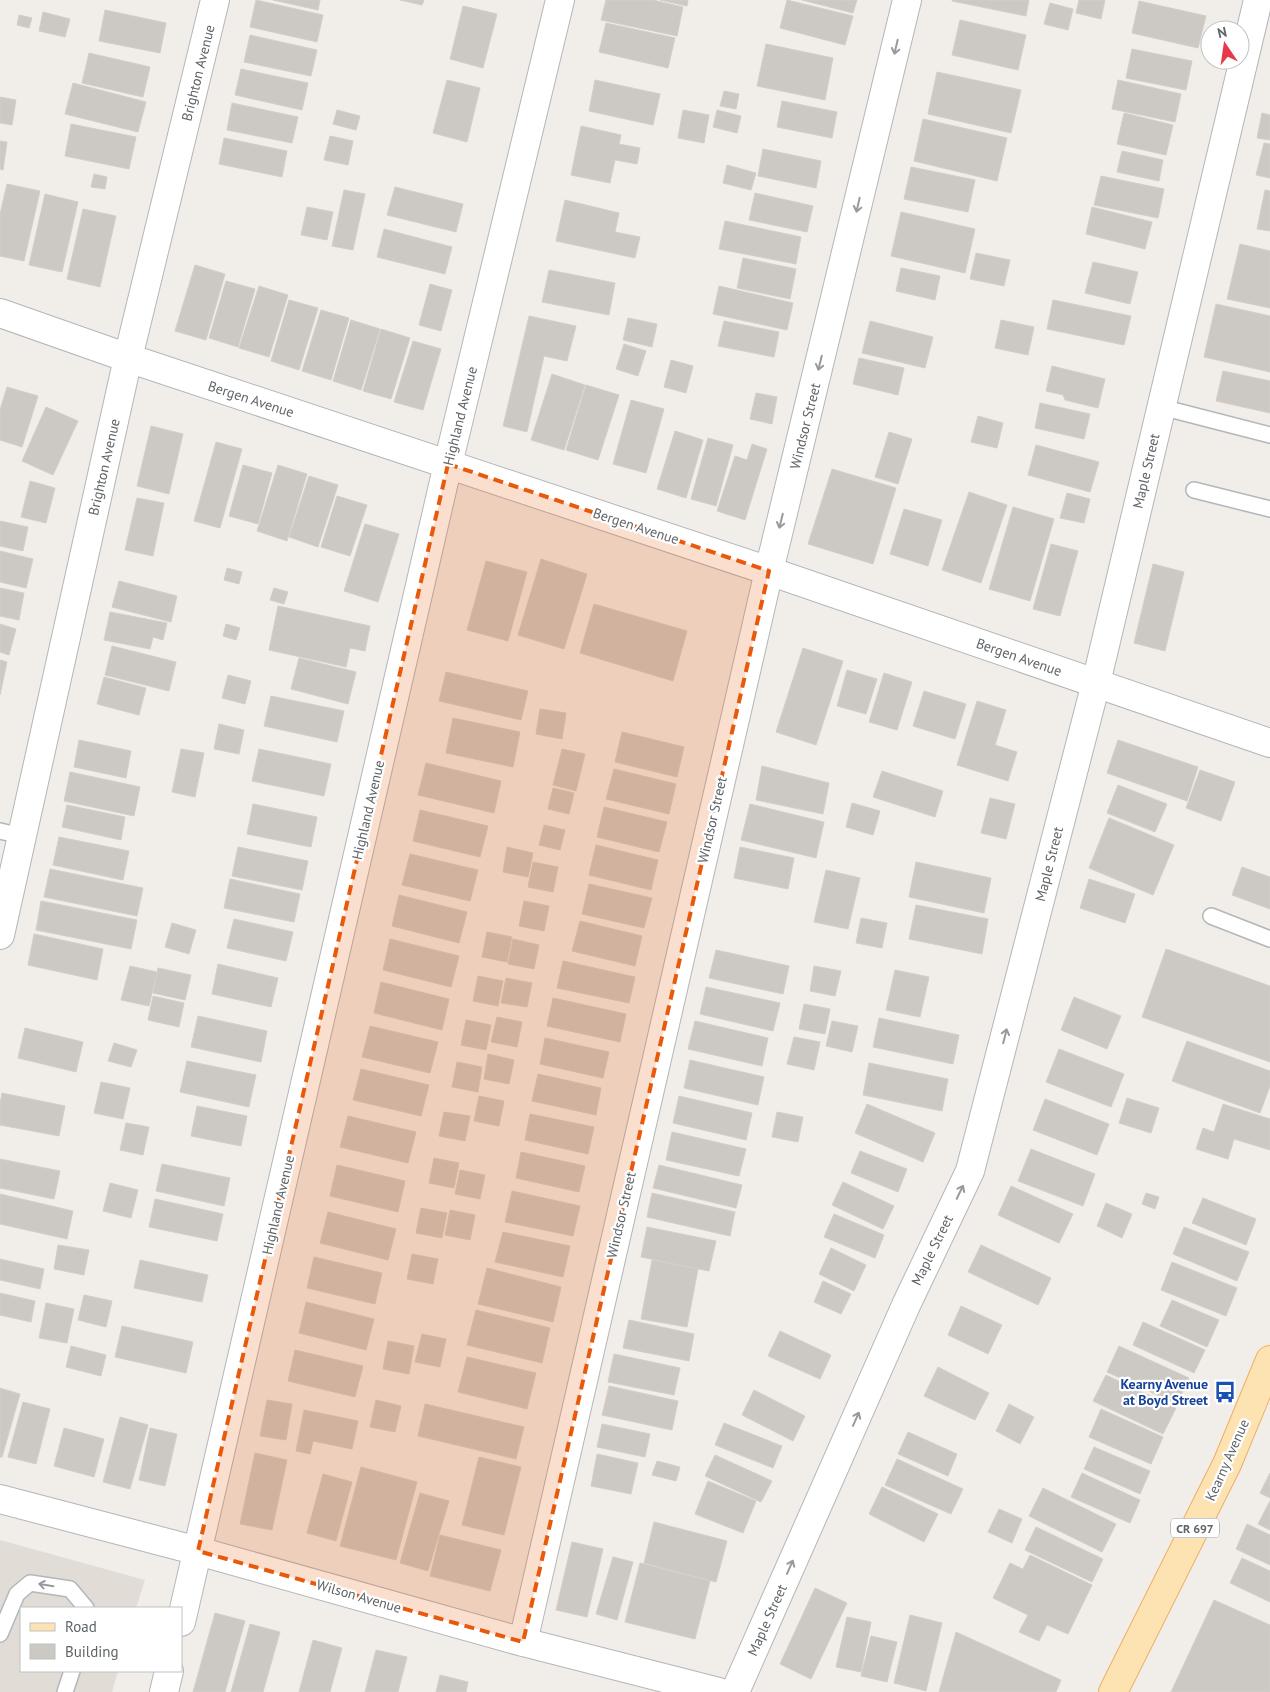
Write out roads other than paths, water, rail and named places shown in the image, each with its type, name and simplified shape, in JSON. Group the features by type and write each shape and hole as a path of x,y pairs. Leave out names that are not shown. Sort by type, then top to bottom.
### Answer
{"main road":[{"name":"Kearny Avenue","path":"1114,1692 1227,1464 1270,1360"}],"street":[{"name":"Brighton Avenue","path":"0,935 11,834 215,0"},
{"name":"Highland Avenue","path":"182,1618 448,464 560,0"},
{"name":"Windsor Street","path":"523,1642 769,570 907,0"},
{"name":"Maple Street","path":"735,1692 907,1302 970,1171 1096,683 1258,0"},
{"name":"Bergen Avenue","path":"0,314 769,570 1270,742"},
{"name":"Wilson Avenue","path":"0,1499 198,1551 523,1642 719,1692"},
{"path":"164,1692 169,1672"}],"lane":[{"path":"1161,407 1270,435"},
{"path":"1194,490 1270,509"},
{"path":"1211,916 1270,939"},
{"path":"0,1634 17,1594 30,1583 70,1589 85,1607"},
{"path":"65,1692 72,1672"}],"place":[{"name":"Kearny Avenue at Boyd Street","path":"1225,1392"}]}
